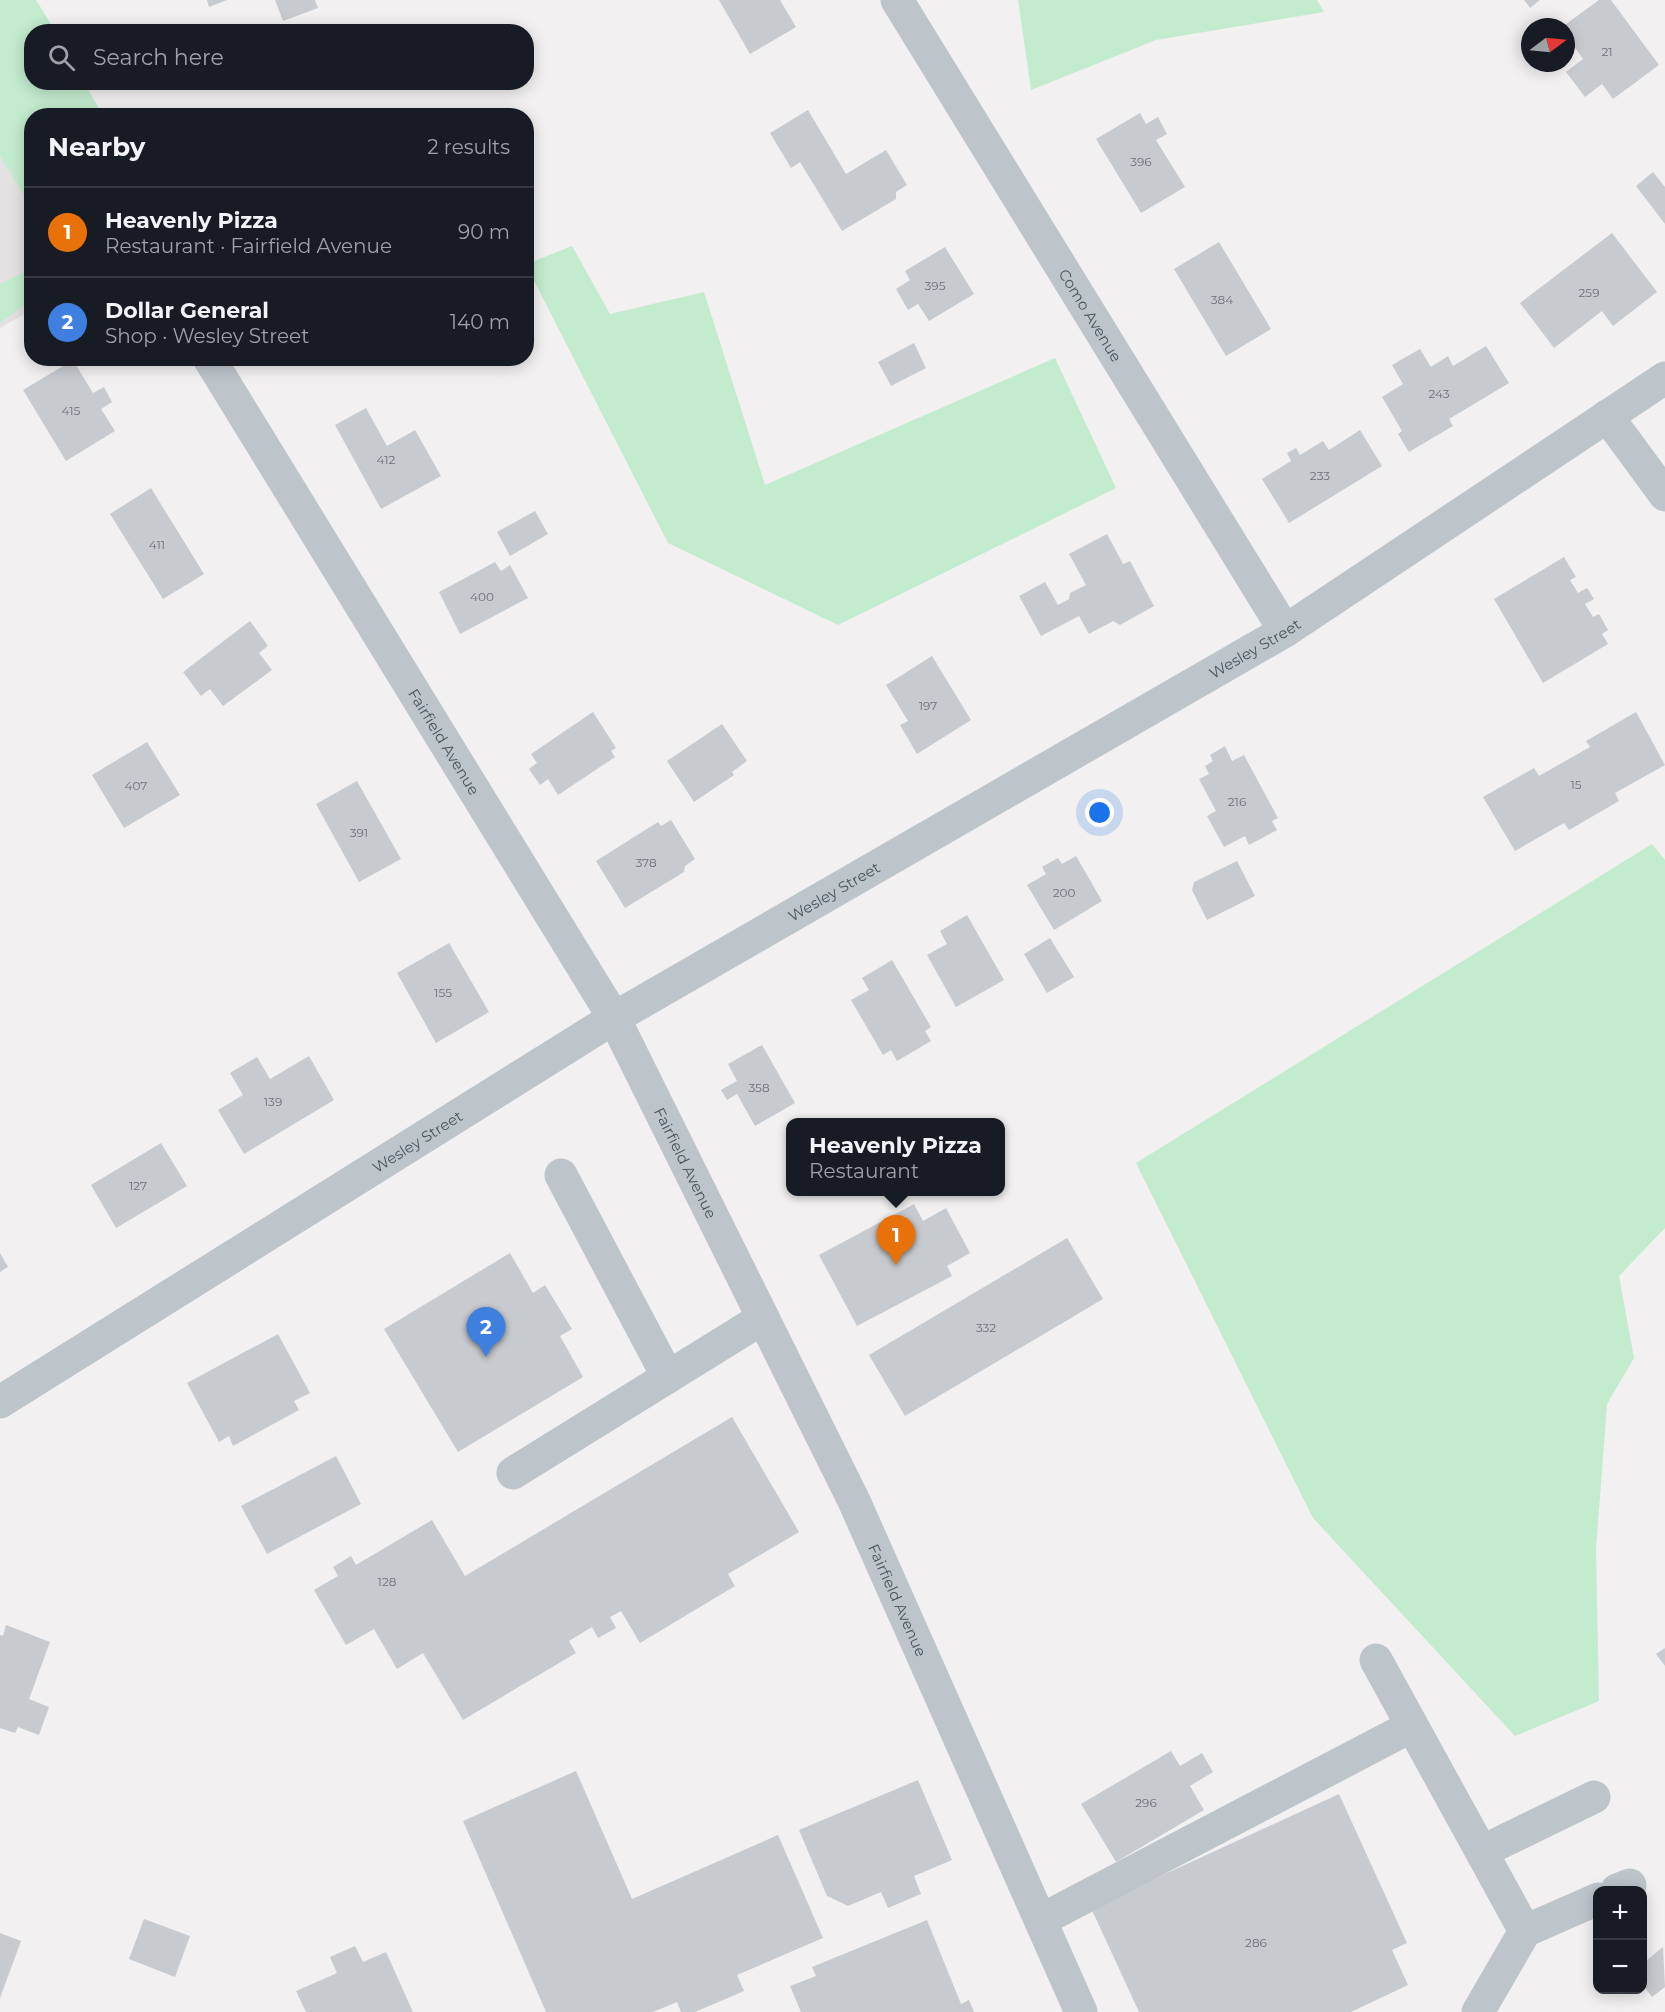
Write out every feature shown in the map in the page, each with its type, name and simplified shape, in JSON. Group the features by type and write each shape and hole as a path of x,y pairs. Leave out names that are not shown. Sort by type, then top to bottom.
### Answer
{"street":[{"name":"Como Avenue","path":"897,0 1285,631"},
{"name":"Fairfield Avenue","path":"214,366 614,1018 854,1501 1081,2012"},
{"name":"Wesley Street","path":"0,1401 614,1018 1285,631 1665,378"},
{"path":"1607,416 1665,495"},
{"path":"561,1175 668,1377"},
{"path":"513,1473 763,1318"},
{"path":"1376,1660 1525,1931"},
{"path":"1041,1920 1412,1726"},
{"path":"1483,1851 1594,1797"},
{"path":"1478,2012 1525,1931 1593,1901"}],"shaded area":[{"path":"0,96 24,136 24,314 0,328"}],"green space":[{"path":"0,0 36,0 51,24 24,24 24,90 88,90 99,108 24,108 24,195 0,156"},
{"path":"1018,0 1317,0 1324,12 1156,40 1031,90"},
{"path":"572,246 610,314 704,292 765,485 1055,358 1116,488 838,625 668,543 534,281 534,261"},
{"path":"24,272 24,305 0,323 0,284"},
{"path":"1652,844 1665,860 1665,1228 1619,1276 1634,1358 1607,1404 1596,1549 1599,1701 1515,1736 1313,1518 1136,1163"}],"building":[{"path":"207,0 227,0 209,7"},
{"path":"275,0 315,0 318,8 283,21"},
{"path":"719,0 780,0 796,27 750,54"},
{"path":"1524,0 1540,0 1530,8"},
{"path":"1599,0 1611,0 1659,65 1613,99 1602,84 1585,97 1566,72 1575,72 1575,65 1583,59 1575,48 1574,18"},
{"path":"808,110 846,174 886,150 907,185 896,192 896,199 842,231 800,162 791,168 770,133"},
{"path":"1140,113 1146,124 1158,117 1167,134 1156,140 1185,187 1141,213 1096,139"},
{"path":"1653,172 1665,187 1665,224 1636,186"},
{"path":"1612,233 1657,292 1613,326 1602,311 1554,348 1520,303"},
{"path":"1219,242 1271,329 1226,356 1174,269"},
{"path":"945,247 974,294 929,321 918,304 908,310 896,289 910,280 905,271"},
{"path":"914,343 926,368 891,386 878,362"},
{"path":"1486,346 1509,383 1449,419 1453,426 1409,452 1398,434 1402,431 1382,397 1403,384 1392,365 1420,349 1431,367 1448,356 1453,366"},
{"path":"63,366 77,366 93,393 104,387 112,402 101,409 115,431 66,461 23,390"},
{"path":"366,408 387,446 415,430 441,476 381,509 335,425"},
{"path":"1360,430 1382,466 1289,523 1262,479 1291,461 1287,453 1296,448 1300,455 1323,441 1329,450"},
{"path":"151,488 204,574 163,599 110,514"},
{"path":"535,511 548,534 510,556 497,532"},
{"path":"1107,534 1123,564 1130,561 1154,606 1120,625 1113,621 1089,634 1079,616 1041,636 1019,596 1045,582 1058,605 1069,599 1070,593 1086,585 1069,554"},
{"path":"1564,557 1576,577 1570,580 1578,593 1587,588 1594,599 1585,604 1593,617 1599,614 1608,630 1602,634 1608,644 1543,683 1494,599"},
{"path":"495,562 501,571 510,565 528,598 460,634 439,592"},
{"path":"250,621 268,646 259,653 272,670 223,706 210,689 201,696 183,672"},
{"path":"932,656 971,720 917,754 900,725 908,721 886,685"},
{"path":"593,712 616,748 611,751 615,757 558,795 548,779 540,785 529,769 537,763 531,754"},
{"path":"1636,712 1665,765 1615,793 1619,801 1569,830 1564,823 1515,851 1483,797 1534,768 1539,776 1590,747 1586,741"},
{"path":"722,724 747,761 732,772 734,775 694,802 667,761"},
{"path":"147,742 180,795 124,828 92,775"},
{"path":"1225,746 1232,761 1244,755 1278,818 1272,821 1277,830 1249,845 1245,836 1224,847 1207,816 1216,811 1199,779 1209,774 1205,766 1213,761 1210,755"},
{"path":"357,781 401,859 359,882 316,804"},
{"path":"671,820 695,859 685,866 684,872 625,908 596,861 658,822 661,826"},
{"path":"1076,856 1102,901 1054,930 1027,885 1046,874 1042,867 1058,858 1062,864"},
{"path":"1237,861 1255,896 1207,920 1192,890 1194,882"},
{"path":"967,915 1004,980 956,1007 927,955 947,944 940,931"},
{"path":"1050,938 1074,977 1047,993 1024,954"},
{"path":"449,943 489,1012 436,1043 397,973"},
{"path":"892,960 931,1027 925,1031 931,1041 897,1061 891,1050 883,1055 851,1000 869,990 862,978"},
{"path":"762,1045 795,1103 755,1126 737,1094 727,1100 721,1090 737,1081 728,1064"},
{"path":"309,1056 334,1100 244,1154 218,1110 243,1095 230,1073 257,1057 270,1079"},
{"path":"161,1143 187,1186 116,1228 91,1185"},
{"path":"914,1204 923,1221 946,1208 970,1253 947,1266 952,1276 857,1326 819,1255"},
{"path":"1067,1238 1103,1299 905,1416 869,1355"},
{"path":"0,1253 8,1267 0,1272"},
{"path":"510,1253 533,1293 545,1285 572,1329 560,1336 583,1377 458,1452 384,1329"},
{"path":"278,1334 310,1393 294,1401 299,1410 233,1446 229,1436 219,1442 187,1383"},
{"path":"732,1417 799,1532 728,1574 735,1586 640,1643 621,1611 610,1617 616,1628 598,1638 592,1627 569,1641 576,1653 463,1720 423,1653 397,1669 374,1629 346,1645 314,1590 338,1576 333,1567 351,1556 356,1565 432,1520 465,1576"},
{"path":"336,1456 361,1504 267,1554 241,1506"},
{"path":"6,1625 50,1642 29,1699 49,1707 39,1735 18,1727 15,1733 0,1728 0,1635 3,1636"},
{"path":"1665,1648 1665,1666 1656,1654"},
{"path":"1171,1751 1180,1766 1202,1753 1213,1772 1190,1786 1204,1810 1116,1862 1081,1804"},
{"path":"576,1771 632,1899 778,1835 823,1938 737,1975 744,1991 695,2012 681,2012 677,2002 653,2012 546,2012 463,1821"},
{"path":"918,1780 952,1860 914,1876 921,1894 888,1908 881,1892 848,1906 827,1896 799,1830"},
{"path":"1339,1794 1407,1943 1392,1950 1408,1985 1351,2012 1139,2012 1091,1908"},
{"path":"144,1919 190,1936 175,1977 129,1959"},
{"path":"927,1920 961,2004 969,2000 974,2012 801,2012 790,1986 816,1976 812,1967"},
{"path":"0,1933 21,1941 0,1998"},
{"path":"355,1946 363,1962 386,1952 413,2012 306,2012 296,1991 337,1973 330,1957"},
{"path":"1663,1947 1665,1987 1652,1997 1647,1990 1647,1960"}],"place":[{"name":"Heavenly Pizza","path":"896,1265"},
{"name":"Dollar General","path":"486,1357"}]}
